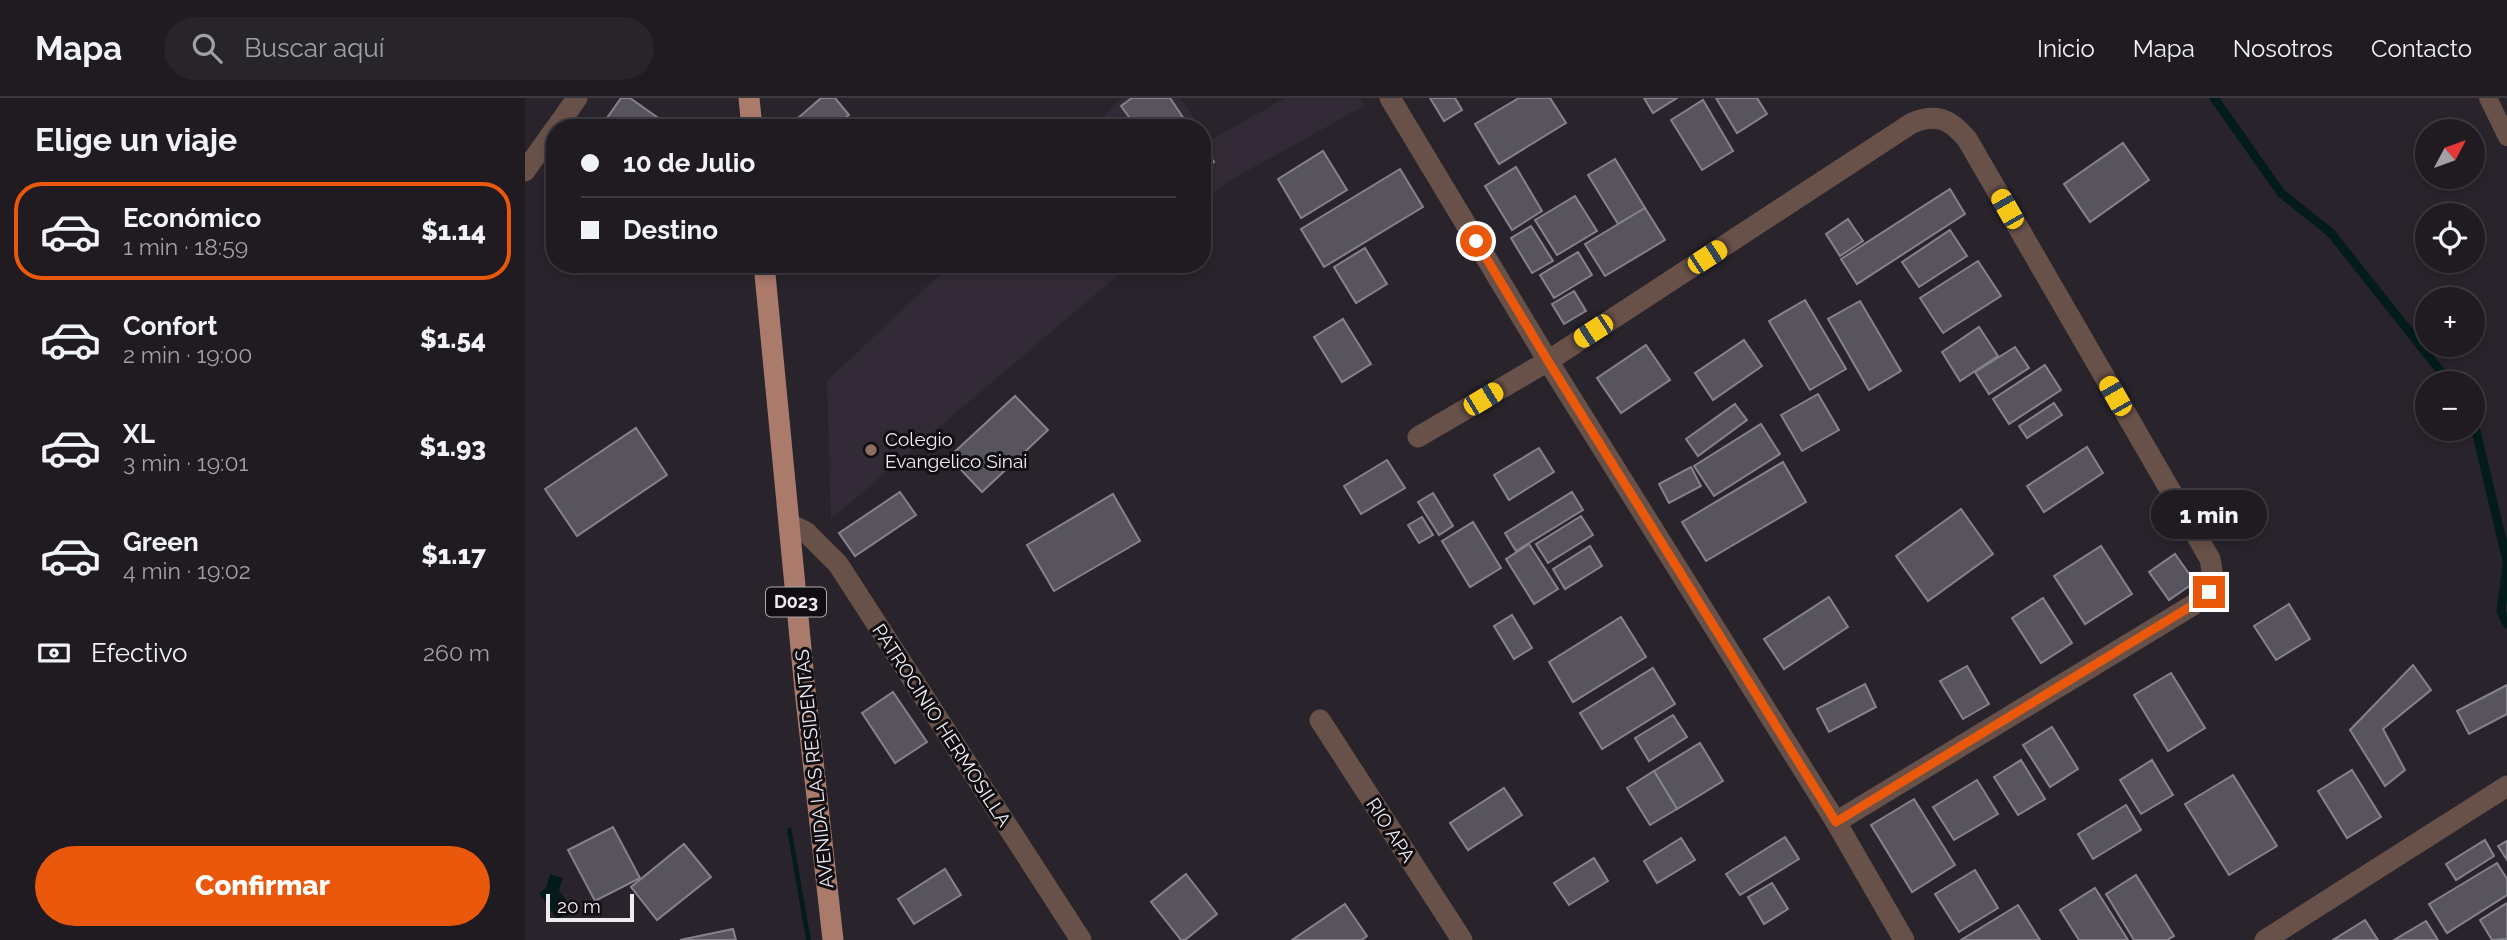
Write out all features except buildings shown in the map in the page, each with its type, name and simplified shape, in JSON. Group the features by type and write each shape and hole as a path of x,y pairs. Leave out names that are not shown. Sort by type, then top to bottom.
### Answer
{"main road":[{"path":"749,98 751,119"},
{"name":"AVENIDA LAS RESIDENTAS","path":"765,273 804,690 833,940"}],"street":[{"path":"562,119 577,98"},
{"path":"1390,98 1548,361 1836,822 1897,937"},
{"path":"1418,437 1548,361 1912,123 1927,117 1943,119 1956,126 1967,139 2210,559 2214,578 2209,592 2193,605 1836,822"},
{"path":"525,171 546,141"},
{"name":"PATROCINIO HERMOSILLA","path":"789,524 806,532 838,564 1081,940"},
{"name":"RIO APA","path":"1320,720 1462,940"},
{"path":"2265,940 2507,786"}],"lane":[{"path":"2489,98 2507,136"}],"shaded area":[{"path":"1122,98 1180,98 1195,119 1102,119"},
{"path":"1285,98 1359,98 1364,106 1229,181 1211,196 1211,140"},
{"name":"Colegio Evangelico Sinai","path":"941,273 1120,273 831,519 827,381"},
{"path":"791,827 811,940 806,940 787,829"},
{"path":"550,874 563,878 559,890 572,910 557,920 539,893 546,888"}],"waterway":[{"path":"2214,98 2281,193 2331,233 2440,371"},
{"path":"2478,441 2507,561"},
{"path":"2507,565 2501,611 2507,624"}],"place":[{"name":"Colegio Evangelico Sinai","path":"871,450"}],"route":[{"path":"1476,241 1836,822 2193,605 2209,592"}]}
